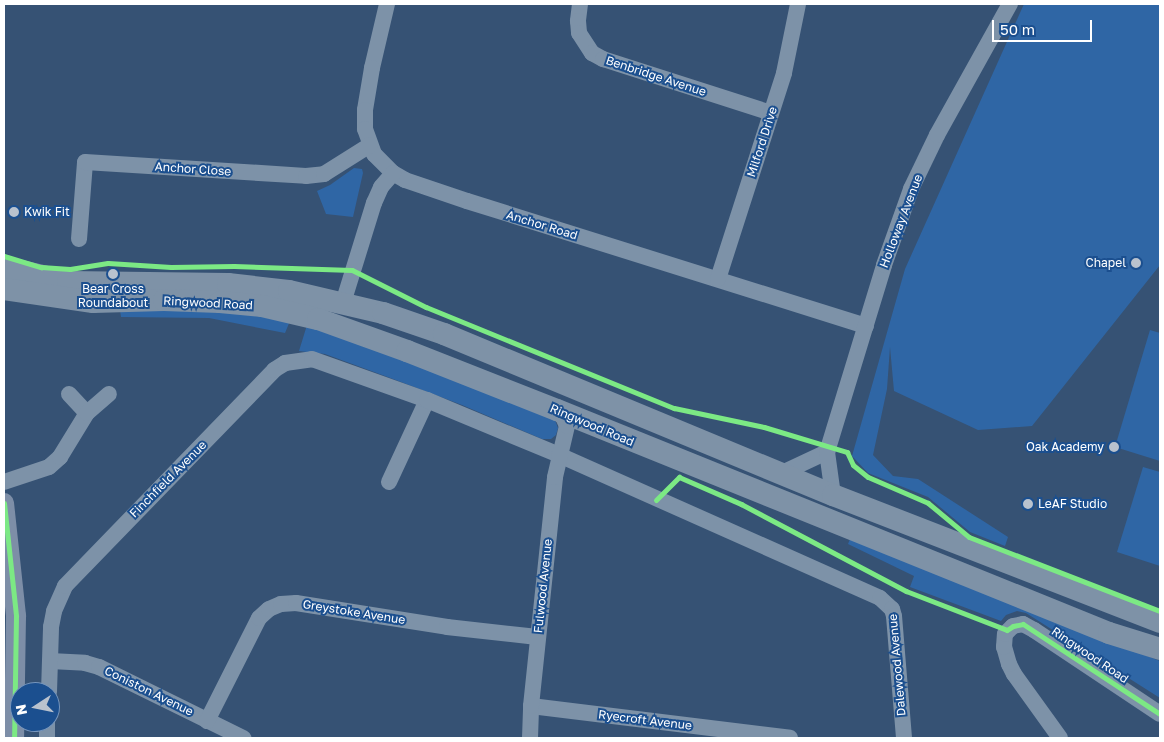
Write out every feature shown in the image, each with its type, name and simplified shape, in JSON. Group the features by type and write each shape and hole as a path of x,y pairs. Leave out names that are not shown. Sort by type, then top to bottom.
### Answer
{"highway":[{"name":"Ringwood Road","path":"4,267 68,282 228,284 288,291 383,313 444,334 833,494 1160,622"},
{"name":"Ringwood Road","path":"4,289 93,302 164,300 262,306 318,319 363,334 557,410 591,426 1100,629 1160,649"}],"main road":[{"path":"4,503 5,536 16,616 14,738"}],"street":[{"name":"Anchor Road","path":"387,4 372,68 365,110 365,129 374,154 393,173 405,180 467,201 866,326"},
{"name":"Benbridge Avenue","path":"580,4 578,21 580,34 592,53 602,59 771,113"},
{"name":"Milford Drive","path":"718,279 784,73 798,4"},
{"name":"Holloway Avenue","path":"833,494 827,452 886,258 911,189 937,135 1010,4"},
{"name":"Anchor Close","path":"79,239 85,162 306,176 324,174 370,145"},
{"path":"343,303 374,203 381,187 393,173"},
{"name":"Finchfield Avenue","path":"49,682 51,627 58,598 78,570 274,370 285,363 312,359 427,400"},
{"path":"69,394 87,413"},
{"path":"4,482 49,467 60,457 87,413 109,394"},
{"path":"389,472 427,400 559,455"},
{"name":"Fulwood Avenue","path":"530,738 537,637 559,455 567,426 564,417 557,410"},
{"path":"565,436 580,426 591,426"},
{"path":"782,472 827,452"},
{"name":"Dalewood Avenue","path":"559,455 880,598 892,608 894,616 904,738"},
{"name":"Greystoke Avenue","path":"207,720 259,618 270,609 281,604 296,603 447,627 537,637"},
{"name":"Ringwood Road","path":"1060,738 1014,674 1004,647 1005,634 1013,626 1023,624 1034,630 1160,714"},
{"name":"Coniston Avenue","path":"50,661 84,663 99,667 243,738"},
{"name":"Ryecroft Avenue","path":"531,706 790,738"}],"shaded area":[{"path":"1024,4 1160,4 1160,265 1032,426 978,430 894,391 890,347 887,389 873,455 893,476 918,479 1008,537 1005,546 970,532 928,497 868,473 852,456 905,269"},
{"path":"354,168 362,169 363,173 353,217 326,214 317,191 330,185"},
{"path":"120,310 218,310 290,321 285,333 209,318 121,317"},
{"path":"307,325 328,330 555,420 558,428 556,435 551,439 542,439 462,405 325,354 299,351"},
{"path":"1150,330 1160,333 1160,461 1115,447"},
{"path":"1143,467 1160,472 1160,566 1117,552"},
{"path":"850,539 1160,661 1160,698 1026,613 1017,611 1006,615 1001,621 910,587 914,576 848,544"}],"cycle path":[{"path":"4,256 41,267 70,269 108,263 171,267 234,266 352,270 426,307 674,408 764,427 847,452 853,465 868,477 928,503 969,537 1160,611"},
{"path":"656,500 679,477 741,504 906,591 1007,630 1013,626 1023,624 1160,714"},
{"path":"4,503 16,616 14,738"}],"place":[{"name":"Kwik Fit","path":"14,212"},
{"name":"Chapel","path":"1136,263"},
{"name":"Bear Cross Roundabout","path":"113,274"},
{"name":"Oak Academy","path":"1114,447"},
{"name":"LeAF Studio","path":"1028,504"}]}
